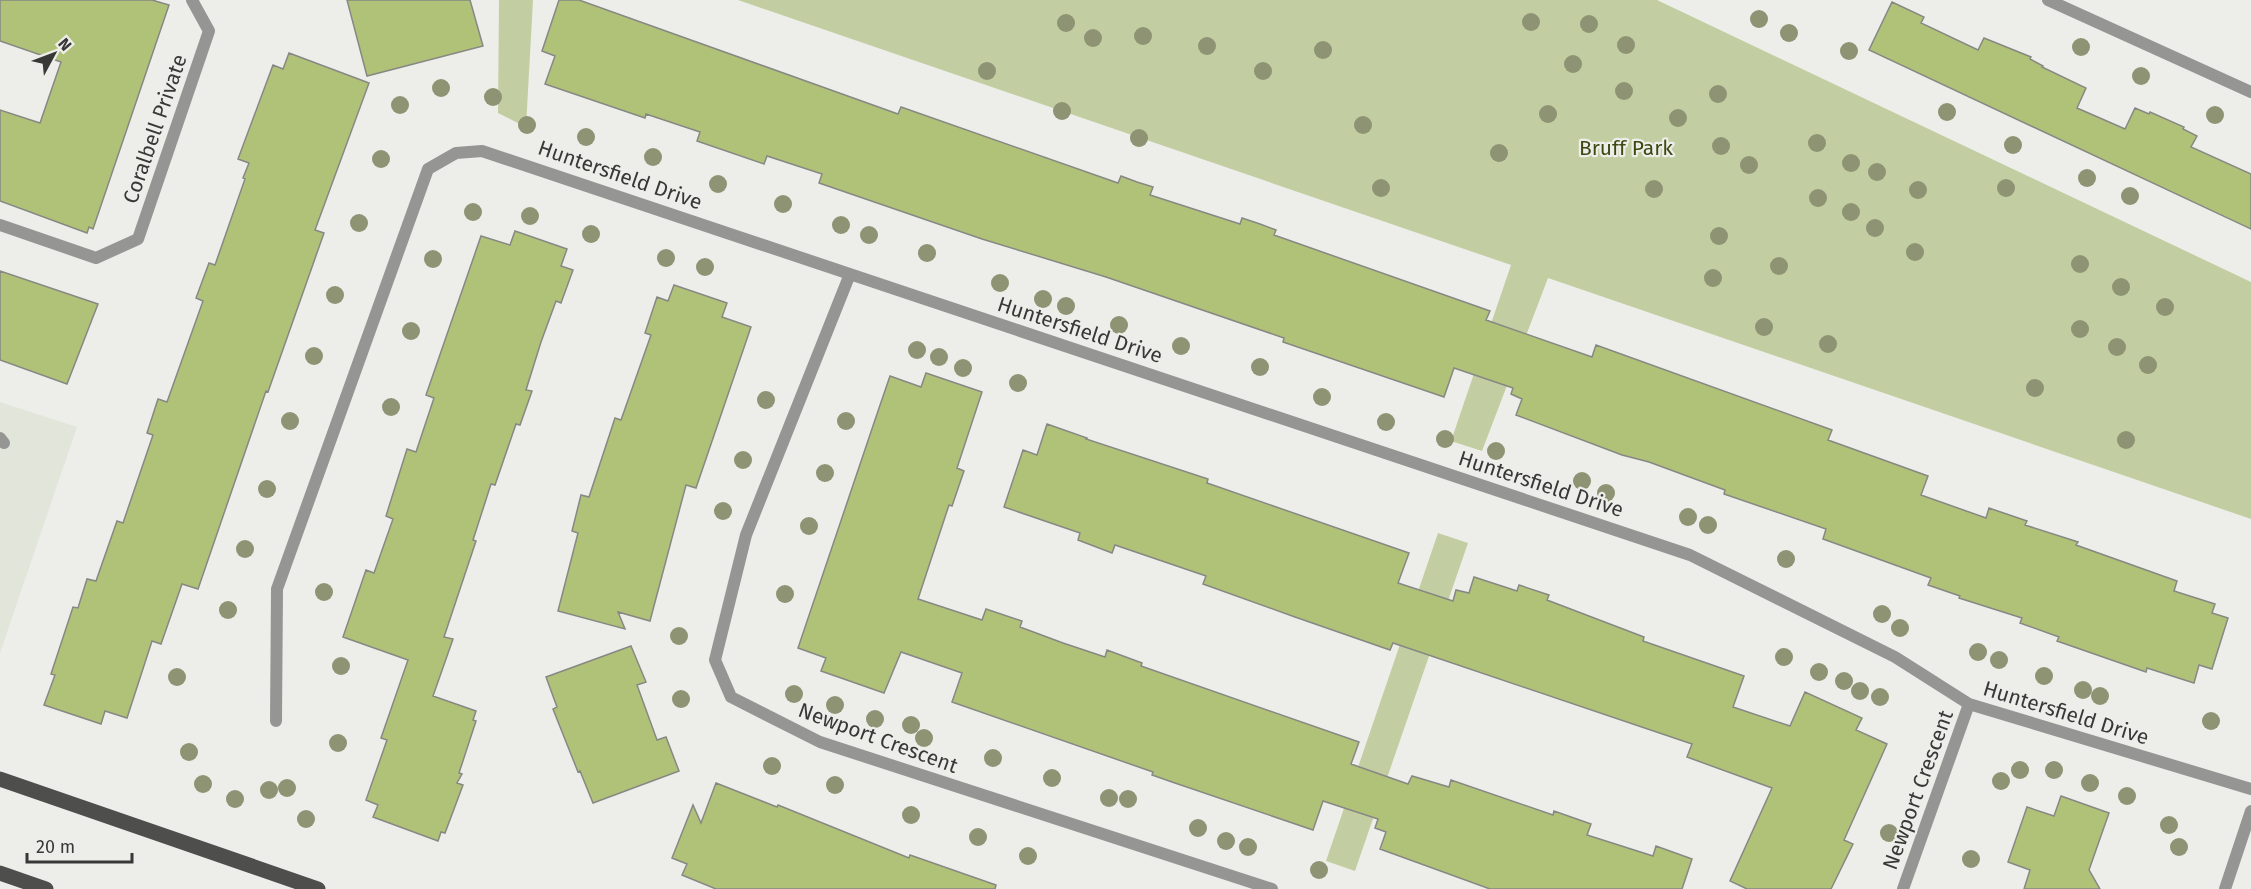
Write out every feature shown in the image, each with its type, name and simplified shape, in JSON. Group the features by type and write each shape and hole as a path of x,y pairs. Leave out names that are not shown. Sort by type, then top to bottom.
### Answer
{"main road":[{"path":"0,779 318,889"},
{"path":"0,873 46,889"}],"street":[{"path":"2048,0 2251,92"},
{"name":"Coralbell Private","path":"0,225 96,258 138,239 209,31 195,5"},
{"name":"Huntersfield Drive","path":"276,722 278,589 428,169 456,153 482,151 1690,555 1895,657 1969,705 2251,789"},
{"name":"Newport Crescent","path":"850,274 746,535 715,660 731,697 820,742 1272,889"},
{"name":"Newport Crescent","path":"1903,889 1969,705"},
{"path":"2225,889 2251,811"}],"shaded area":[{"path":"0,402 77,427 0,653"}],"green space":[{"path":"499,0 533,0 526,127 498,113"},
{"name":"Bruff Park","path":"738,0 1657,0 2251,282 2251,519 1548,278 1482,451 1451,441 1511,265"},
{"path":"1438,533 1468,543 1355,871 1326,861"}],"building":[{"path":"0,0 152,0 169,5 93,229 89,227 87,233 0,201 0,110 40,123 61,62 0,41"},
{"path":"347,0 470,0 483,46 367,76"},
{"path":"559,0 579,0 898,114 901,107 1118,183 1121,176 1153,187 1150,195 1240,224 1242,218 1260,224 1276,230 1274,235 1490,311 1486,320 1592,357 1596,345 1832,430 1828,440 1928,476 1921,495 1986,518 1989,508 2027,521 2025,525 2078,542 2076,545 2177,581 2174,591 2215,604 2212,613 2228,618 2212,669 2199,665 2194,683 2147,668 2146,672 2057,641 2059,637 2020,623 2022,618 1959,598 1960,596 1928,585 1931,578 1823,539 1826,529 1724,494 1725,490 1649,462 1622,455 1516,415 1522,399 1511,394 1513,388 1454,368 1444,397 1283,342 1284,338 1106,277 982,239 819,183 822,174 767,156 764,164 697,141 700,132 646,114 645,118 545,84 555,56 542,51"},
{"path":"1892,2 1924,17 1921,23 1978,50 1984,38 2031,57 2030,59 2042,67 2086,88 2077,108 2125,129 2135,108 2184,127 2183,129 2197,136 2191,147 2251,174 2251,229 1869,50"},
{"path":"289,53 369,83 315,230 324,233 268,392 266,391 198,589 182,584 161,644 152,641 127,718 105,711 101,724 44,705 55,675 51,674 73,607 78,608 87,579 96,581 117,521 123,523 153,435 147,433 158,399 167,402 203,301 196,298 209,263 215,265 245,179 243,178 249,163 238,159 273,65 283,69"},
{"path":"515,231 567,249 561,266 573,270 561,303 556,301 541,342 526,390 532,391 520,425 516,424 495,485 491,484 473,540 476,541 444,637 453,639 433,696 476,711 473,720 476,721 459,773 462,774 457,783 463,785 445,833 441,832 438,841 373,817 378,805 366,800 387,740 381,738 408,660 343,637 366,570 374,573 393,519 386,516 407,449 416,452 434,398 426,395 481,236 510,245"},
{"path":"0,271 98,304 67,384 0,360"},
{"path":"674,285 727,303 722,317 751,327 696,488 686,485 650,621 618,612 625,629 558,611 578,533 572,531 581,495 589,497 615,418 621,420 651,335 645,333 657,297 668,301"},
{"path":"926,373 982,392 957,468 964,471 952,506 949,505 918,599 982,620 986,609 1022,621 1020,627 1063,643 1105,657 1107,650 1142,663 1141,666 1359,742 1351,764 1408,784 1412,776 1449,787 1451,780 1553,815 1554,811 1591,824 1587,835 1653,856 1656,846 1692,859 1682,889 1490,889 1380,849 1386,832 1375,828 1378,819 1323,801 1313,830 1152,775 1153,772 952,702 962,673 901,652 884,693 821,671 826,658 798,648 890,376 921,387"},
{"path":"1047,424 1208,479 1207,483 1409,553 1398,583 1453,601 1456,590 1469,593 1474,577 1517,591 1519,585 1549,595 1547,600 1644,637 1643,641 1744,676 1733,707 1790,726 1805,692 1862,718 1856,730 1887,744 1844,840 1853,844 1831,889 1747,889 1730,881 1772,788 1687,757 1692,744 1393,643 1390,650 1203,584 1206,576 1115,545 1112,553 1078,540 1080,533 1004,507 1023,450 1037,455"},
{"path":"631,646 646,682 637,685 657,740 666,737 679,771 593,803 553,709 557,707 546,677"},
{"path":"716,783 777,807 778,805 909,858 910,855 996,885 995,889 716,889 682,875 687,864 672,858 693,805 701,823"},
{"path":"2061,796 2109,813 2089,870 2100,889 2024,889 2030,870 2008,862 2027,807 2054,816"}]}
